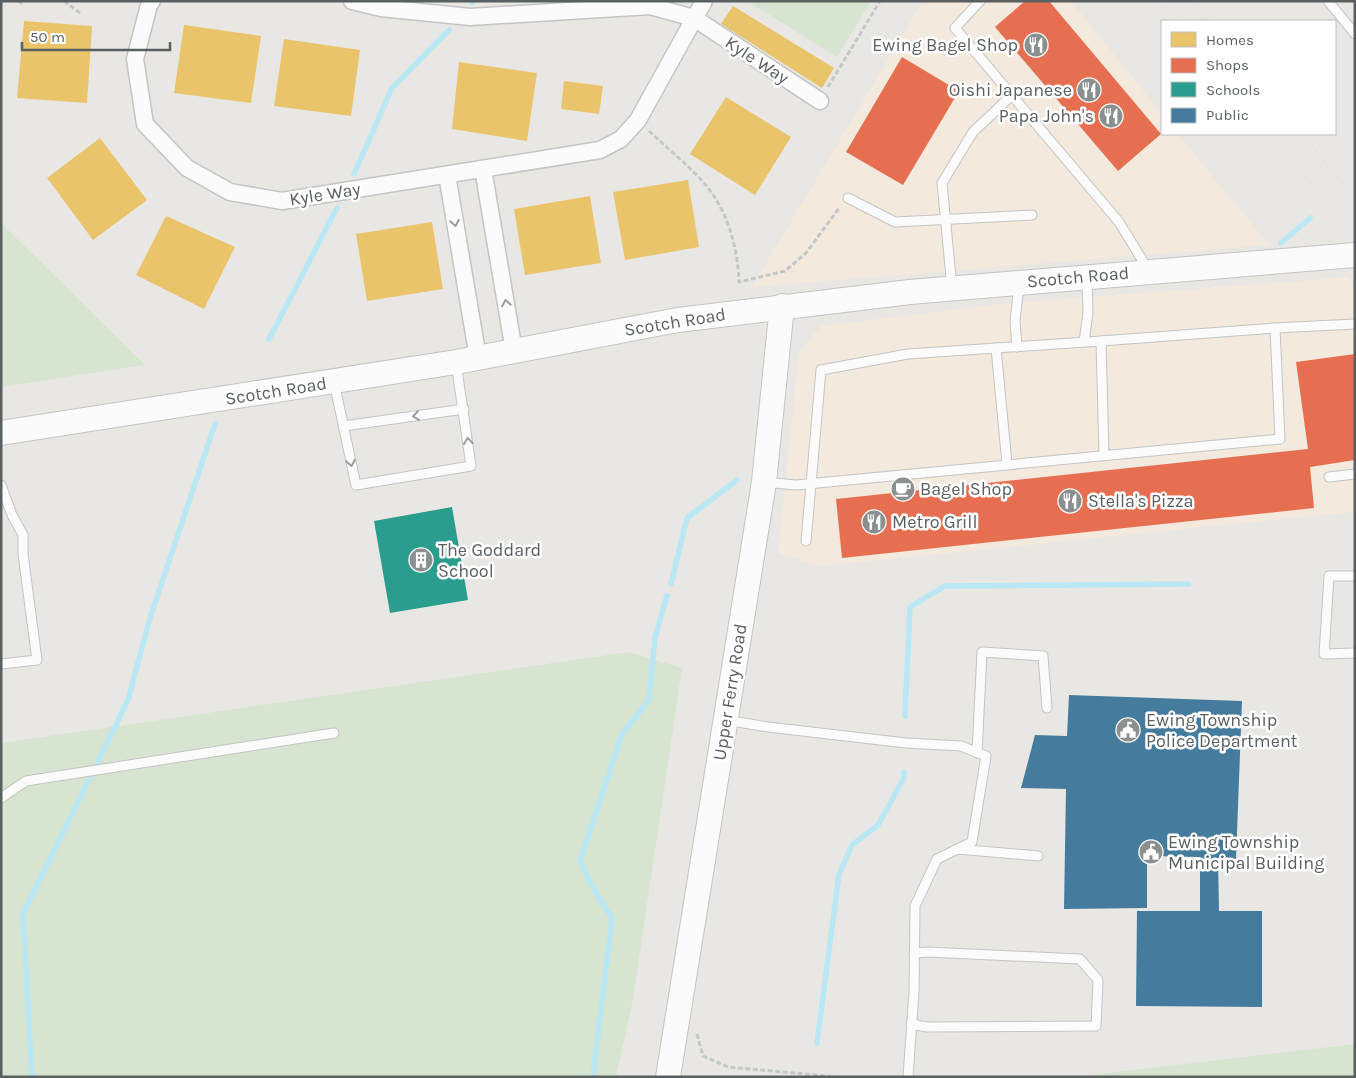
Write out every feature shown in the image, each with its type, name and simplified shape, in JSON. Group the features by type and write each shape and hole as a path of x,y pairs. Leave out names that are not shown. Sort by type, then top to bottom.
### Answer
{"main road":[{"name":"Scotch Road","path":"1,433 334,382 514,352 678,320 782,306 1086,276 1355,255"},
{"name":"Upper Ferry Road","path":"671,1076 764,482 782,306"}],"street":[{"name":"Kyle Way","path":"152,1 148,5 135,59 146,124 187,168 230,192 282,201 600,150 621,139 638,120 704,1"},
{"name":"Kyle Way","path":"352,1 381,8 470,17 650,6 694,18 820,100"},
{"path":"483,169 514,352"},
{"path":"447,175 467,360"}],"lane":[{"path":"980,1 955,28 1013,94 1119,222 1150,271"},
{"path":"1328,1 1355,34"},
{"path":"952,288 942,183 973,132 1013,94"},
{"path":"848,198 895,222 1032,215"},
{"path":"1084,342 1088,313 1086,276"},
{"path":"1017,346 1015,321 1020,282"},
{"path":"806,541 821,370 908,354 1355,324"},
{"path":"764,482 796,485 811,484 1280,439 1275,328"},
{"path":"1101,341 1104,455"},
{"path":"996,348 1007,464"},
{"path":"334,382 356,486 471,466 464,409 467,360"},
{"path":"344,426 464,409"},
{"path":"1329,477 1355,474"},
{"path":"1,485 12,515 23,535 23,554 37,660 1,664"},
{"path":"1355,576 1329,576 1324,654 1355,653"},
{"path":"977,752 982,652 1043,656 1047,708"},
{"path":"726,720 768,727 906,743 961,746 986,756 972,842 937,859 915,906 908,1077"},
{"path":"1,798 26,781 334,733"},
{"path":"957,849 1038,856"},
{"path":"911,1024 927,1027 1096,1026 1098,980 1080,960 928,952 914,953"}],"path":[{"path":"18,1 21,3 24,1"},
{"path":"64,1 80,13"},
{"path":"820,100 880,1"},
{"path":"638,120 703,182 720,207 738,256 739,282 785,271 806,253 848,198"},
{"path":"697,1031 703,1056 728,1068 838,1077"}],"shaded area":[{"path":"923,1 1071,1 1161,113 1161,135 1179,135 1269,245 752,287"},
{"path":"1349,277 1355,288 1355,512 818,566 778,553 799,352 821,326 1001,304"}],"green space":[{"path":"747,1 871,1 837,57"},
{"path":"1,223 145,365 1,387"},
{"path":"629,652 682,668 633,999 616,1077 1,1077 1,743"},
{"path":"1355,1044 1355,1077 1074,1077"}],"building: Homes":[{"path":"733,6 834,68 822,88 721,24"},
{"path":"24,21 92,26 87,103 17,98"},
{"path":"184,25 261,36 251,103 174,93"},
{"path":"284,39 360,50 351,116 274,106"},
{"path":"459,62 537,73 527,141 452,129"},
{"path":"564,81 603,86 599,114 561,109"},
{"path":"726,97 791,137 755,195 690,154"},
{"path":"100,138 147,200 93,240 47,178"},
{"path":"688,180 699,247 625,260 613,192"},
{"path":"590,196 601,263 525,275 514,209"},
{"path":"166,216 235,247 204,309 136,275"},
{"path":"432,222 443,289 367,301 356,234"}],"building: Shops":[{"path":"1025,1 1049,1 1161,134 1118,171 995,27"},
{"path":"902,57 959,91 903,185 846,152"},
{"path":"1355,354 1355,460 1310,467 1314,508 842,558 836,499 1308,449 1296,362"}],"building: Schools":[{"name":"The Goddard School","path":"452,507 468,600 390,613 374,521"}],"building: Public":[{"name":"Ewing Township Municipal Building","path":"1069,695 1242,701 1236,859 1218,858 1219,911 1262,911 1262,1007 1136,1006 1137,911 1200,911 1200,857 1147,856 1147,908 1064,909 1066,789 1021,788 1035,735 1067,736"}],"waterway":[{"path":"354,174 392,88 449,30"},
{"path":"269,339 337,208"},
{"path":"1281,243 1310,218"},
{"path":"32,1077 23,914 128,700 150,618 215,424"},
{"path":"671,584 687,518 737,480"},
{"path":"905,716 910,607 945,586 1188,584"},
{"path":"593,1077 612,918 594,890 580,861 622,734 649,700 655,637 667,596"},
{"path":"817,1043 839,874 852,845 878,825 904,778 904,772"}],"railway":[{"path":"1163,1 1178,20"},
{"path":"1194,1 1210,20"},
{"path":"1271,135 1355,239"},
{"path":"1303,135 1355,199"}],"place":[{"name":"Ewing Bagel Shop","path":"1036,45"},
{"name":"Oishi Japanese","path":"1089,90"},
{"name":"Papa John's","path":"1111,116"},
{"name":"Bagel Shop","path":"903,489"},
{"name":"Stella's Pizza","path":"1070,501"},
{"name":"Metro Grill","path":"874,522"},
{"name":"The Goddard School","path":"421,560"},
{"name":"Ewing Township Police Department","path":"1128,730"},
{"name":"Ewing Township Municipal Building","path":"1151,852"}]}
